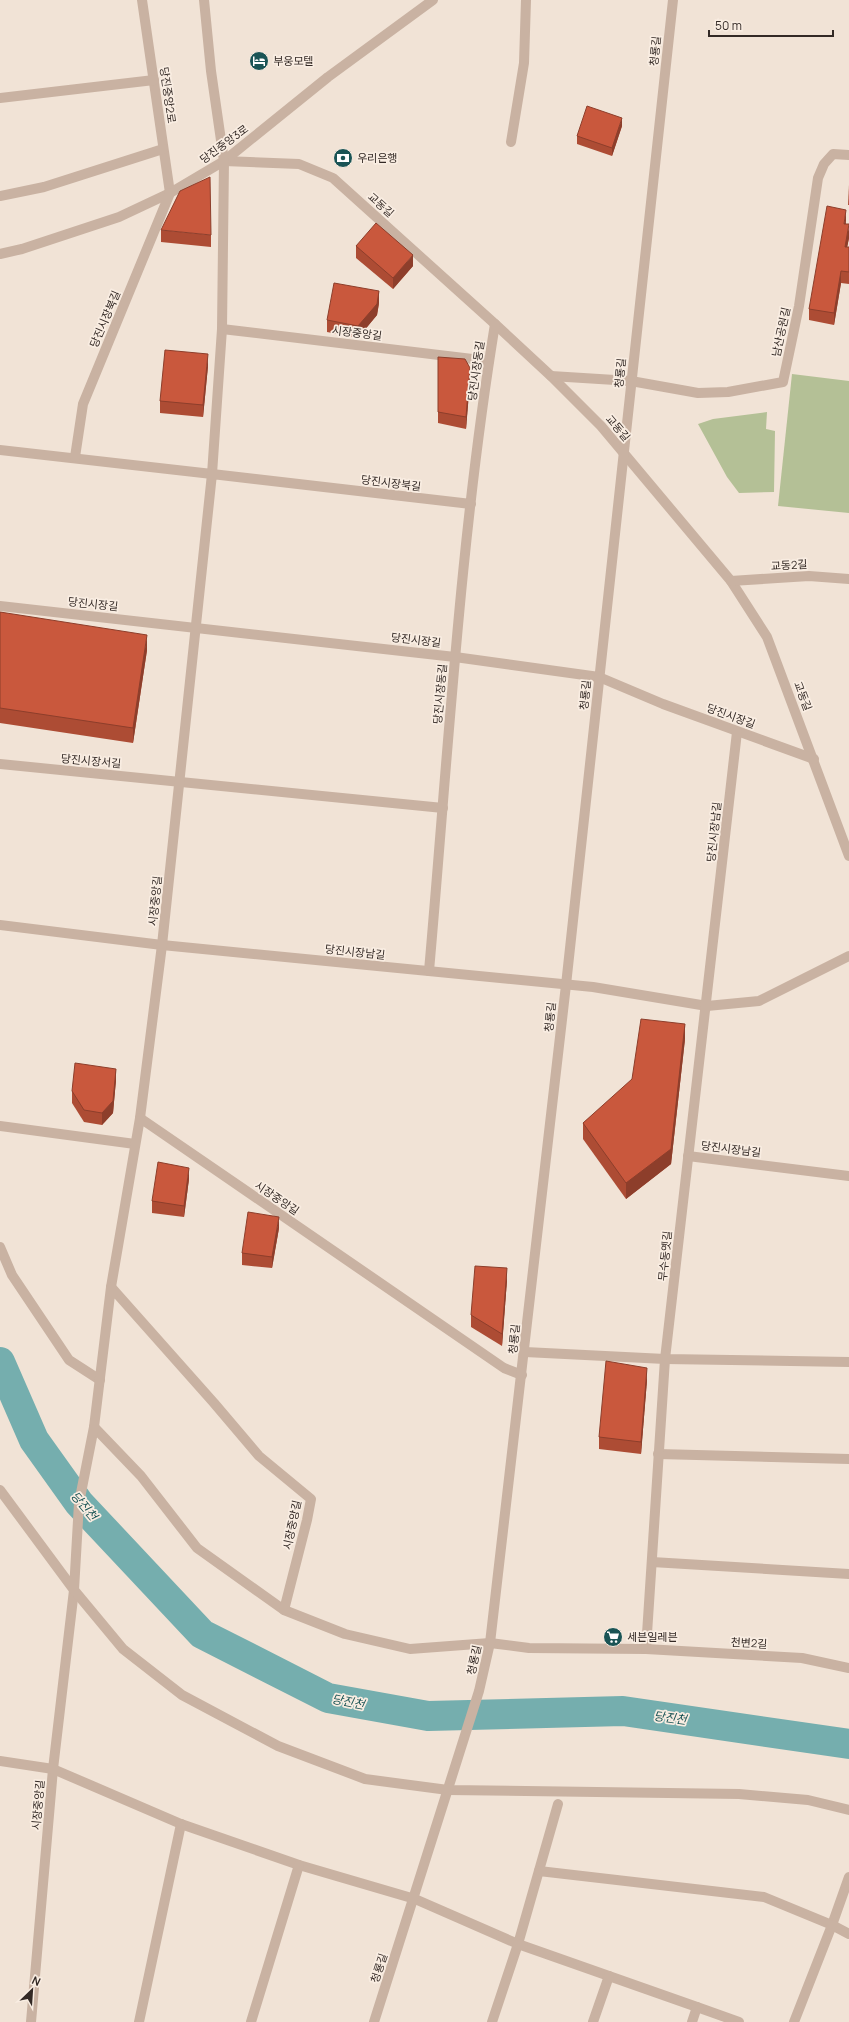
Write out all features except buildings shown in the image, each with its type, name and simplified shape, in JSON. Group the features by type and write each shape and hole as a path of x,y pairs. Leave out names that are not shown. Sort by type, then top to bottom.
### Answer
{"street":[{"name":"당진중앙2로","path":"142,0 170,193"},
{"path":"197,627 212,474 222,329 224,161 211,71 204,0"},
{"name":"당진중앙3로","path":"0,254 22,249 119,218 170,193 224,161 328,77 433,0"},
{"path":"511,142 524,63 526,0"},
{"name":"청룡길","path":"374,2022 415,1899 480,1691 490,1643 525,1352 566,985 673,0"},
{"path":"0,98 154,80"},
{"path":"0,196 44,187 164,149"},
{"name":"남산공원길","path":"631,381 698,393 728,392 783,382 799,306 818,178 824,164 833,154 849,155"},
{"name":"교동길","path":"224,161 299,164 333,178 495,324 551,376 601,426 731,581 767,637 814,759 849,856"},
{"name":"당진시장북길","path":"75,458 83,404 170,193"},
{"name":"당진시장동길","path":"429,971 455,657 471,504 495,324"},
{"name":"시장중앙길","path":"222,329 489,361"},
{"path":"551,376 631,381"},
{"name":"당진시장북길","path":"0,450 471,504"},
{"name":"교동2길","path":"731,581 809,576 849,579"},
{"name":"당진시장길","path":"0,606 455,657 599,677 663,704 814,759"},
{"name":"시장중앙길","path":"31,2022 53,1769 74,1590 79,1503 94,1428 111,1287 140,1118 162,945 197,627"},
{"name":"당진시장남길","path":"737,732 707,1006 688,1156 849,1176"},
{"name":"당진시장서길","path":"0,764 179,781"},
{"path":"179,781 443,808"},
{"name":"당진시장남길","path":"0,925 162,945 593,987 707,1006 758,1001 849,956"},
{"name":"시장중앙길","path":"140,1118 504,1368 522,1375"},
{"path":"0,1126 135,1144"},
{"name":"무수동옛길","path":"665,1359 688,1156"},
{"path":"0,1247 12,1274 69,1360 100,1380"},
{"name":"시장중앙길","path":"111,1287 214,1402 259,1456 311,1499 284,1610"},
{"path":"525,1352 665,1359 849,1362"},
{"path":"646,1649 665,1359"},
{"path":"94,1428 141,1476 197,1548 284,1610 346,1634 410,1649 490,1643"},
{"path":"658,1454 849,1459"},
{"path":"0,1490 74,1590 123,1649 176,1690 271,1742 365,1778 448,1790 738,1794 808,1800 849,1810"},
{"path":"652,1562 849,1574"},
{"name":"천변2길","path":"490,1643 529,1648 646,1649 802,1658 849,1668"},
{"path":"0,1761 53,1769 181,1824 299,1865 415,1899 518,1944 739,2022"},
{"path":"492,2022 518,1944 558,1804"},
{"path":"139,2022 181,1824"},
{"path":"251,2022 299,1865"},
{"path":"539,1871 764,1897 832,1925 849,1934"},
{"path":"794,2022 849,1877"},
{"path":"593,2022 609,1976"},
{"path":"692,2022 697,2007"}],"green space":[{"path":"792,374 849,381 849,513 778,506"},
{"path":"767,412 766,429 775,431 774,492 739,493 727,477 698,424 713,419"}],"waterway":[{"name":"당진천","path":"0,1362 34,1440 79,1503 202,1634 328,1698 428,1716 623,1711 849,1744"}],"place":[{"name":"부웅모텔","path":"259,61"},
{"name":"우리은행","path":"343,158"},
{"name":"세븐일레븐","path":"613,1637"}]}
